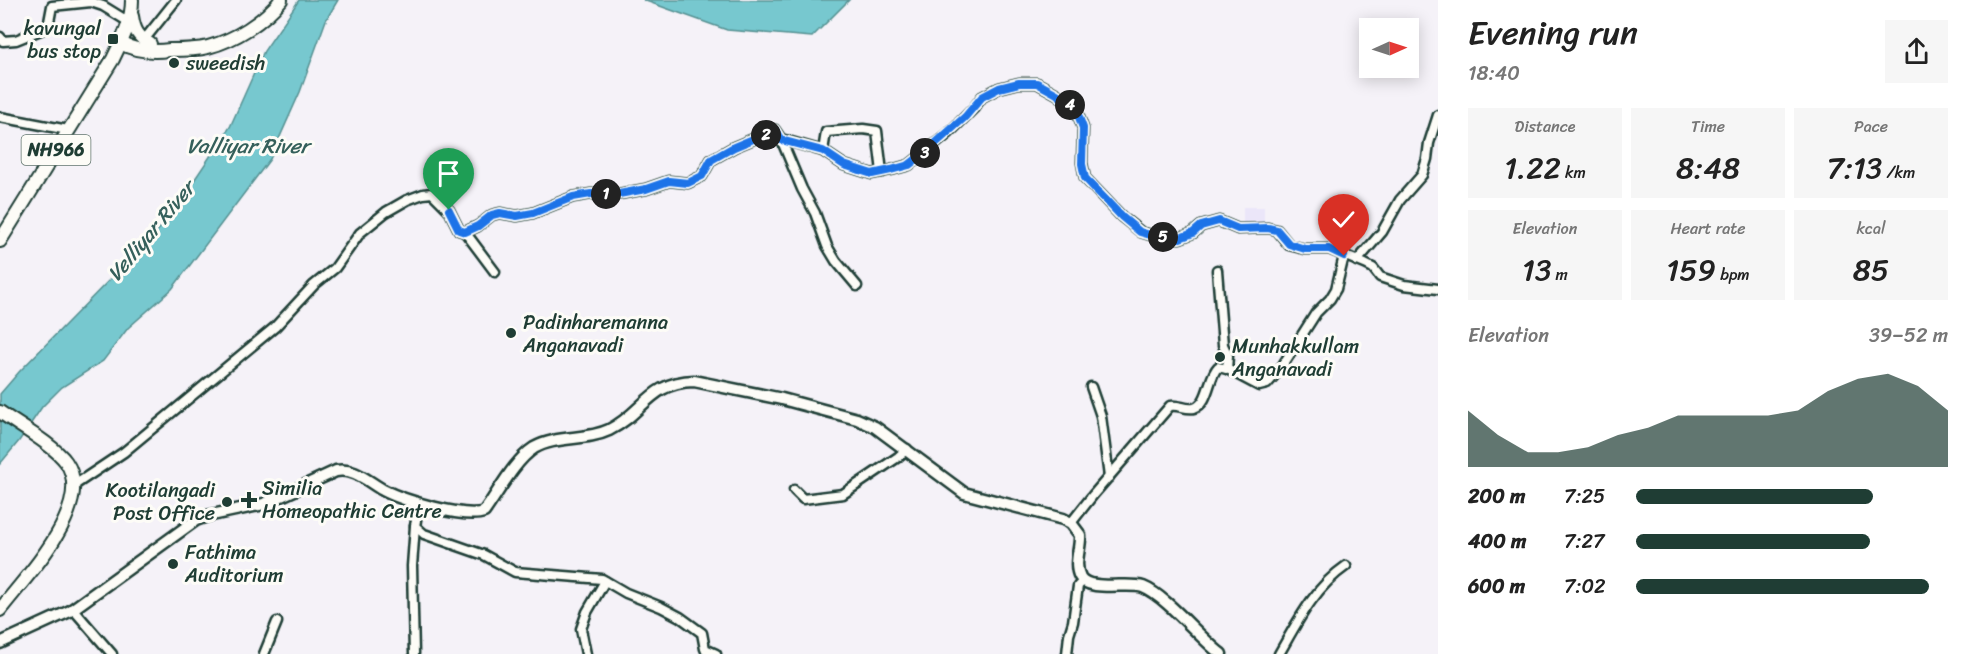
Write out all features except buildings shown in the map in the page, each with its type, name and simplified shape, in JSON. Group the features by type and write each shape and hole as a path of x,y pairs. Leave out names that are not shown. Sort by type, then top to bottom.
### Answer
{"highway":[{"path":"112,59 148,45 205,40 223,34 242,24 271,0"},
{"path":"122,40 148,45 206,48 226,41 246,30 272,11 281,0"},
{"path":"131,11 134,29 148,45"},
{"path":"112,59 122,40 131,11"},
{"name":"NH966","path":"0,241 112,59"},
{"path":"0,412 60,455 68,464 74,493 63,524 51,544 0,610"}],"main road":[{"path":"0,643 73,609 196,520 274,501 336,471 355,472 384,490 419,503 470,514 484,513 523,457 534,448 547,442 576,439 609,430 655,392 680,382 694,381 837,412 875,427 964,494 1071,523 1080,535 1078,569 1083,580 1103,586 1135,586 1148,590 1174,610 1204,641 1221,654"}],"street":[{"path":"148,45 176,0"},
{"path":"0,37 3,41 16,40 48,27 52,6 91,2 131,11"},
{"path":"781,140 823,151 856,170 872,174 882,172 909,165 957,125 982,97 999,88 1019,83 1037,83 1057,94 1076,109 1083,128 1082,164 1085,178 1122,217 1140,232 1157,237 1180,238 1193,233 1201,226 1219,221 1238,229 1268,228 1277,230 1289,244 1305,249 1329,249 1373,268 1380,277 1404,285 1438,289"},
{"path":"1357,261 1382,232 1400,200 1422,175 1438,115"},
{"path":"0,117 68,130"},
{"path":"823,151 826,132 863,129 877,131 882,172"},
{"path":"465,232 478,226 492,215 500,213 517,216 533,213 573,197 591,194 619,194 646,189 669,181 688,183 702,176 711,160 734,147 775,130 802,189 816,213 827,246 857,286"},
{"path":"73,486 124,452 275,327 314,285 334,268 360,233 386,212 407,200 432,193 449,210 459,230 465,232 495,272"},
{"path":"1071,523 1170,406 1175,404 1192,408 1199,405 1218,367 1227,369 1259,386 1267,384 1281,368 1316,313 1330,299 1336,289 1344,256"},
{"path":"1217,270 1223,345 1228,356 1227,369"},
{"path":"1091,387 1101,416 1108,477"},
{"path":"794,490 803,499 843,494 907,449"},
{"path":"414,654 412,566 419,503"},
{"path":"415,526 424,534 484,555 515,572 602,579 626,593 681,617 702,633 705,649 716,654"},
{"path":"1279,654 1320,588 1331,576 1346,566"},
{"path":"1067,654 1078,586 1083,580"},
{"path":"586,654 581,629 587,612 605,581"},
{"path":"73,609 112,654"},
{"path":"264,654 277,622"}],"shaded area":[{"path":"1243,207 1264,207 1264,224 1243,224"}],"water":[{"name":"Valliyar River","path":"299,0 338,0 326,20 300,92 270,159 172,289 128,328 103,361 62,387 42,407 0,464 0,394 166,222 230,127 264,51"},
{"path":"643,0 849,0 812,37 727,30"}],"place":[{"name":"kavungal bus stop","path":"113,39"},
{"name":"sweedish","path":"174,63"},
{"name":"Padinharemanna Anganavadi","path":"511,333"},
{"name":"Munhakkullam Anganavadi","path":"1220,357"},
{"name":"Similia Homeopathic Centre","path":"249,500"},
{"name":"Kootilangadi Post Office","path":"227,502"},
{"name":"Fathima Auditorium","path":"173,564"}],"route":[{"path":"449,210 459,230 465,232 478,226 492,215 500,213 517,216 533,213 573,197 591,194 619,194 646,189 669,181 688,183 702,176 711,160 734,147 775,130 781,140 831,154 844,165 856,170 872,174 891,170 909,165 928,150 949,133 982,97 999,88 1019,83 1037,83 1057,94 1076,109 1083,128 1082,164 1085,178 1122,217 1140,232 1157,237 1180,238 1210,222 1219,221 1238,229 1277,230 1289,244 1305,249 1329,249 1344,256"}],"water label":[{"name":"Velliyar River","path":"151,231"}]}
